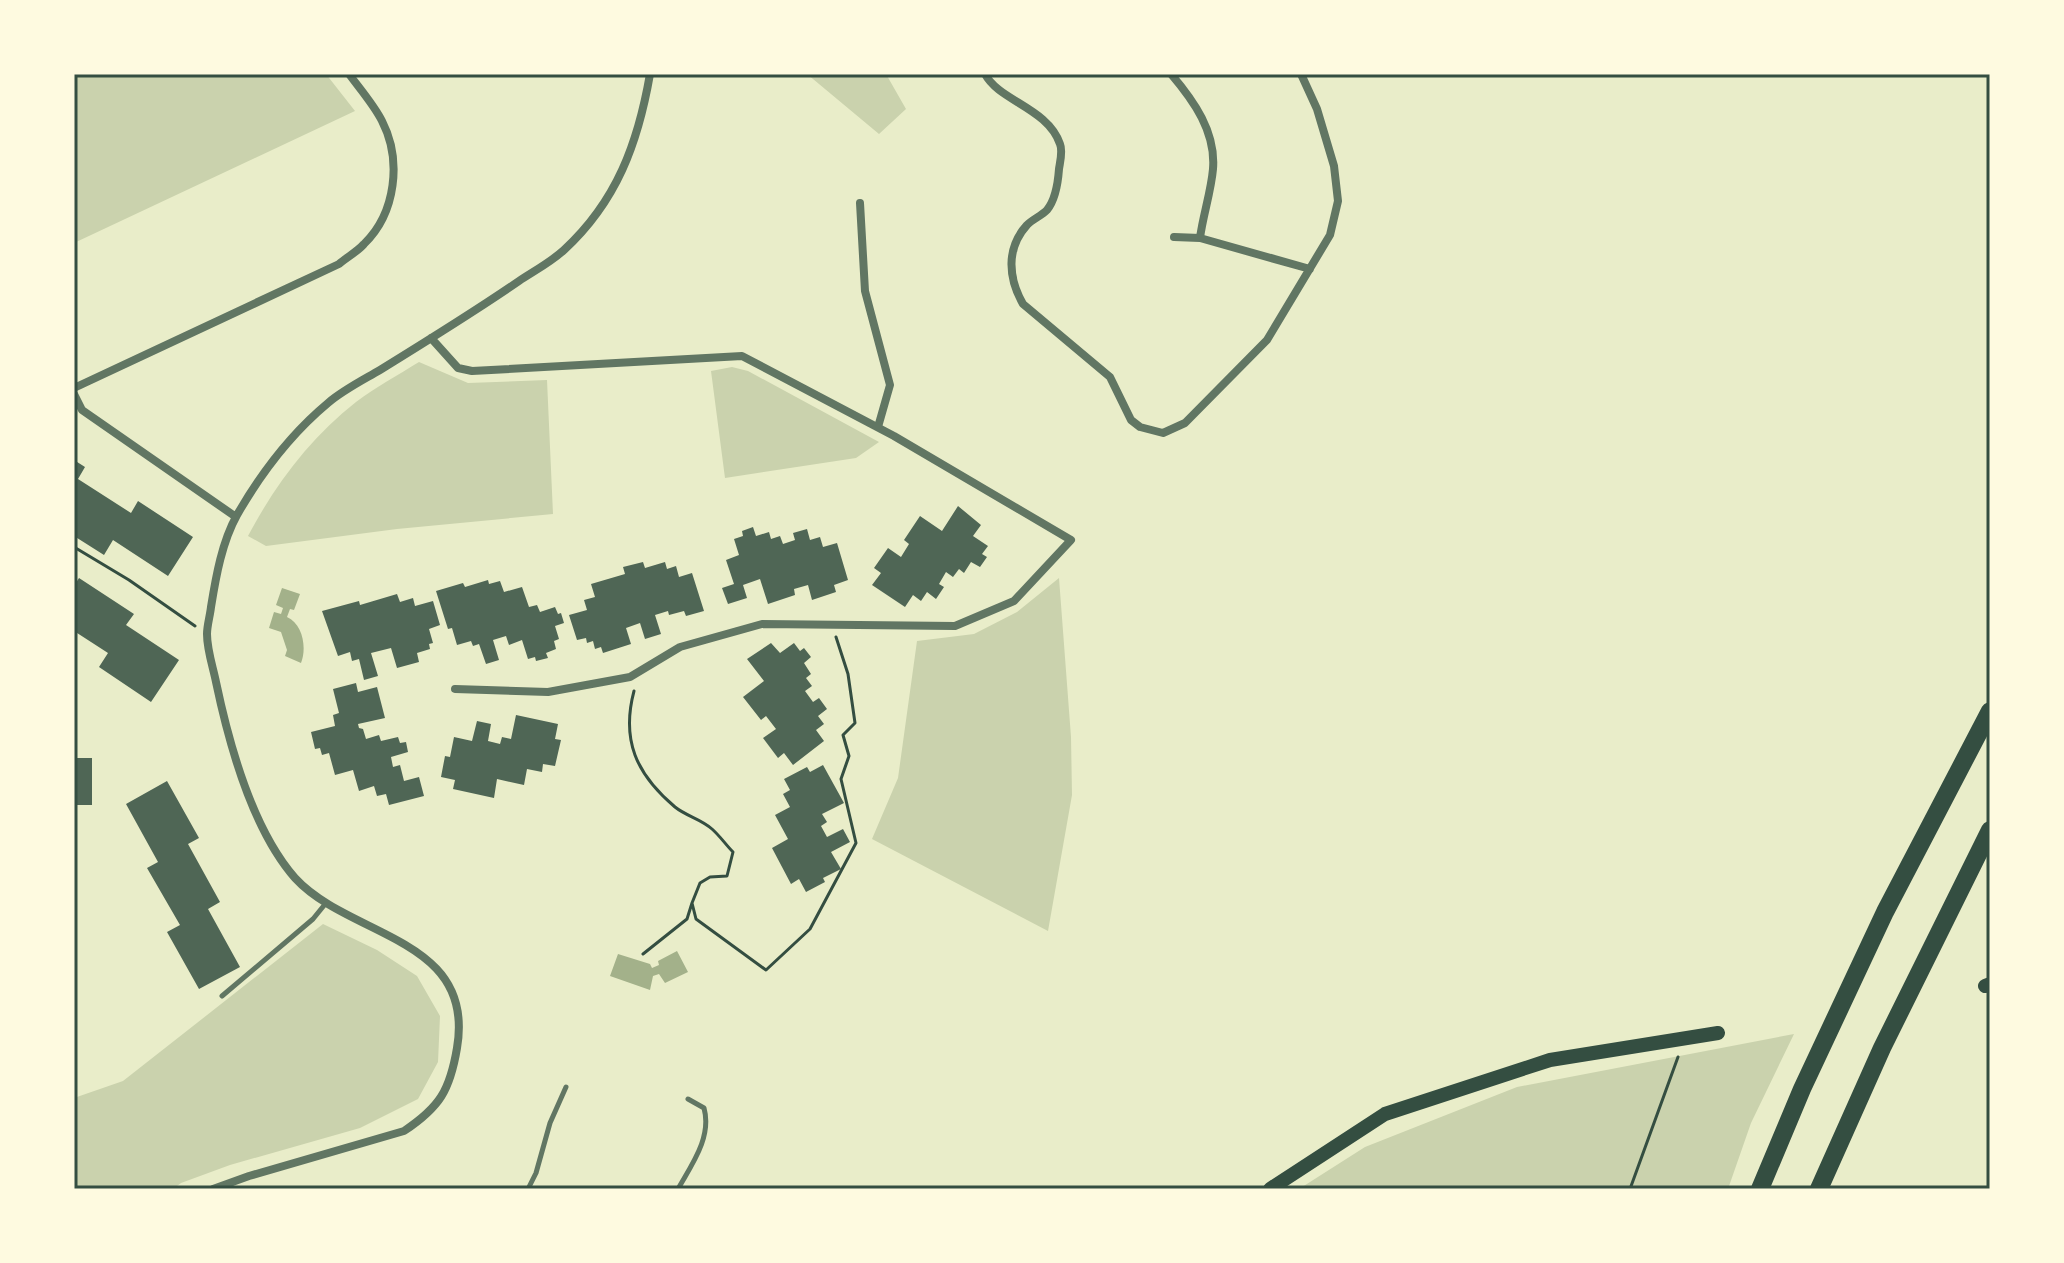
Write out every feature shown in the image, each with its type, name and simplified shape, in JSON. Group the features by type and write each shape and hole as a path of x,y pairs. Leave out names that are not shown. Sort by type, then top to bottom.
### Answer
{"highway":[{"path":"1760,1189 1802,1089 1885,912 1990,711"},
{"path":"1819,1189 1882,1048 1990,830"}],"main road":[{"path":"1270,1189 1385,1114 1550,1060 1718,1033"}],"street":[{"path":"236,517 82,410 74,391 339,264 365,244 384,217 393,185 393,152 382,121 349,74"},
{"path":"213,1189 240,1184 404,1131 426,1117 441,1100 452,1075 459,1037 457,1005 440,970 406,944 326,903 294,876 254,810 226,732 207,634 217,571 236,517 280,453 329,402 563,251 613,190 631,154 650,74"},
{"path":"985,74 989,82 1028,106 1050,127 1061,146 1053,200 1018,236 1012,254 1011,273 1016,291 1023,304 1110,377 1131,420 1140,427 1163,433 1185,423 1267,340 1330,235 1338,201 1334,166 1317,109 1301,74"},
{"path":"1171,74 1198,110 1211,137 1213,167 1200,238"},
{"path":"860,203 865,291 890,385 878,427"},
{"path":"1174,237 1200,238 1310,269"},
{"path":"431,338 458,368 472,371 742,356 878,427 1071,540 1014,601 955,626 762,624 680,647 630,677 548,692 455,689"}],"lane":[{"path":"222,996 313,919 326,903"},
{"path":"528,1189 536,1173 550,1123 566,1087"},
{"path":"678,1189 709,1124 704,1108 688,1099"}],"path":[{"path":"74,547 129,580 207,634"},
{"path":"692,903 696,919 766,970 810,929 856,843 841,779 849,756 843,735 855,723 848,674 835,633"},
{"path":"630,677 635,687 628,715 630,748 651,782 676,808 711,828 733,852 727,876 710,877 700,883 687,919 643,954"},
{"path":"1630,1189 1684,1039"}],"shaded area":[{"path":"74,74 326,74 355,111 74,243"},
{"path":"807,74 886,74 906,109 879,134"},
{"path":"419,362 468,383 547,380 553,514 266,546 248,536 282,481 324,431 364,397"},
{"path":"732,367 748,371 879,442 856,458 725,478 711,371"},
{"path":"1059,578 1071,737 1072,795 1048,931 872,839 898,778 917,641 974,634 1017,612"},
{"path":"282,588 300,594 294,610 290,609 287,617 297,625 302,637 304,650 301,663 285,656 287,650 281,632 269,628 274,612 281,614 283,608 276,605"},
{"path":"323,924 377,950 417,976 440,1016 438,1062 418,1099 360,1128 230,1165 181,1183 173,1189 74,1189 74,1098 123,1081"},
{"path":"677,951 688,972 665,983 659,974 653,976 650,990 610,976 618,954 650,964 652,968 659,965 658,961"},
{"path":"1794,1034 1751,1123 1728,1189 1299,1189 1365,1147 1517,1087"}],"building":[{"path":"74,460 85,467 78,479 131,513 138,501 193,537 168,576 113,540 104,555 74,536"},
{"path":"958,506 981,525 973,536 988,546 982,554 987,557 980,567 971,562 964,573 959,569 953,577 946,572 939,584 944,587 936,599 927,592 921,601 913,595 905,607 872,585 881,573 874,568 888,548 901,557 909,544 904,540 920,516 942,531"},
{"path":"753,527 756,536 769,532 771,539 780,536 783,544 795,540 793,533 807,529 810,540 820,537 823,547 837,543 848,580 834,585 836,592 812,600 808,585 794,589 795,595 768,604 760,579 743,585 747,598 728,604 722,588 734,584 726,560 739,555 734,539 743,536 742,531"},
{"path":"643,562 645,568 665,562 667,569 676,566 679,577 692,573 704,611 686,616 684,611 655,615 661,634 645,639 640,623 626,628 631,644 603,653 601,647 595,649 593,641 587,643 586,638 577,640 569,615 587,610 584,600 595,597 591,584 625,574 623,567"},
{"path":"79,578 134,614 126,625 179,660 151,702 99,667 108,653 74,631 74,586"},
{"path":"488,580 489,584 500,581 504,592 522,587 529,607 537,605 540,612 555,607 558,614 561,613 564,623 555,626 559,639 554,641 556,649 546,653 548,658 528,659 522,640 509,645 506,636 493,640 499,660 486,664 479,644 473,646 471,641 457,645 452,628 448,629 436,591"},
{"path":"397,594 400,602 413,598 415,606 433,601 440,625 429,629 433,643 429,644 430,649 417,653 419,662 397,668 391,648 371,653 378,676 364,680 359,659 352,661 350,652 338,656 322,611 359,601 360,605"},
{"path":"771,643 780,653 794,643 800,651 804,648 811,657 804,663 811,674 806,678 812,686 805,691 813,702 819,698 827,709 818,716 824,724 816,730 824,741 793,765 784,753 778,758 763,738 776,729 766,716 761,720 743,697 764,681 747,659"},
{"path":"356,683 358,692 377,687 385,718 358,724 359,728 363,729 366,739 379,735 381,741 398,737 400,743 406,742 408,752 391,757 393,767 400,765 404,781 419,777 424,796 389,805 386,794 377,796 374,786 359,791 353,770 335,775 329,753 322,755 320,748 315,749 311,732 335,726 333,715 339,713 333,689"},
{"path":"516,715 558,724 555,739 561,740 555,766 543,764 542,772 527,769 524,785 497,779 494,798 453,789 455,780 441,777 445,756 450,757 454,737 472,741 477,721 491,724 488,741 500,744 502,737 511,739"},
{"path":"74,758 92,758 92,805 74,805"},
{"path":"823,765 844,803 822,814 827,822 821,826 827,837 843,829 850,842 831,852 841,869 806,892 799,879 791,884 772,848 788,839 775,815 790,807 783,794 790,790 784,779 807,767 810,772"},
{"path":"167,781 199,838 188,844 220,902 208,909 240,967 199,989 167,932 180,925 147,868 158,862 126,804"}]}
